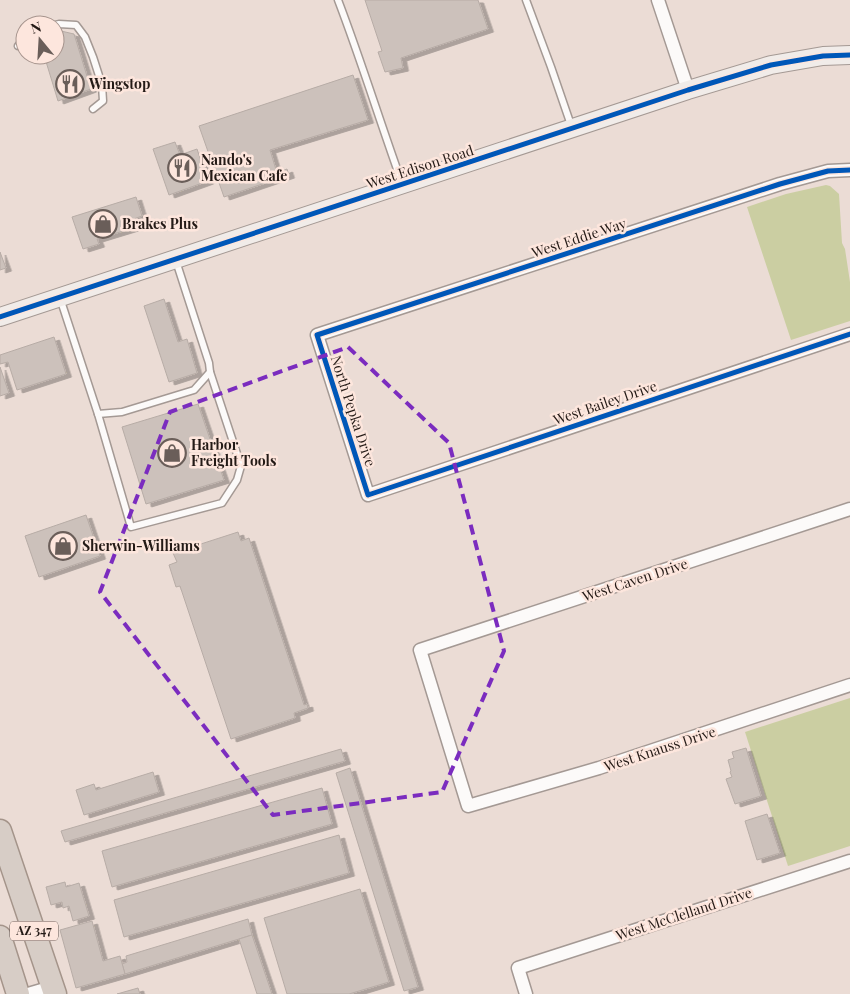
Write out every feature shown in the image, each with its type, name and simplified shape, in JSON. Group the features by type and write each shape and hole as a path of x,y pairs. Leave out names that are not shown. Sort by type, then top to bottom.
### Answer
{"highway":[{"name":"AZ 347","path":"0,831 10,864 8,873 54,990"},
{"name":"AZ 347","path":"0,937 18,994"}],"street":[{"path":"658,0 688,90"},
{"name":"West Edison Road","path":"0,316 688,90 770,65 823,56 850,55"},
{"name":"West Eddie Way","path":"317,335 780,184 828,171 850,170"},
{"name":"West Bailey Drive","path":"368,495 850,334"},
{"name":"North Pepka Drive","path":"317,335 368,495"},
{"name":"West Caven Drive","path":"468,806 420,650 850,509"},
{"name":"West Knauss Drive","path":"468,806 600,768 850,686"},
{"name":"West McClelland Drive","path":"526,994 518,968 850,860"},
{"path":"28,994 54,990"}],"lane":[{"path":"338,0 356,46 383,130 403,184"},
{"path":"526,0 572,129"},
{"path":"65,25 76,26 85,37 102,85 102,100 93,109"},
{"path":"60,296 132,527 222,503 237,480 241,466 175,258"},
{"path":"98,414 122,412 194,390 210,372"}],"highlighted area":[{"path":"348,347 449,443 504,651 442,792 273,815 100,592 170,412"}],"green space":[{"path":"826,185 839,194 842,243 845,249 850,282 850,321 791,340 747,207 786,194"},
{"path":"850,698 850,846 788,866 745,732"}],"building":[{"path":"365,0 478,0 488,29 401,58 403,68 385,72 378,52 382,51"},
{"path":"65,32 74,34 91,89 58,101 47,65 65,65"},
{"path":"353,75 368,120 270,150 277,173 287,169 289,175 224,197 199,126"},
{"name":"Nando's Mexican Cafe","path":"175,142 180,155 197,149 208,181 169,195 153,149"},
{"name":"Brakes Plus","path":"136,197 142,216 131,220 133,228 97,239 99,244 83,249 72,217"},
{"path":"0,252 6,268 0,270"},
{"path":"164,299 178,342 187,339 197,373 169,382 144,306"},
{"path":"54,337 66,374 17,390 8,362 0,364 0,355"},
{"path":"0,367 9,393 0,396"},
{"name":"Harbor Freight Tools","path":"198,404 224,480 146,504 122,427"},
{"name":"Sherwin-Williams","path":"86,515 100,556 39,577 25,536"},
{"path":"238,532 241,541 249,538 304,705 307,704 308,708 294,713 295,718 231,739 180,586 176,587 169,565 177,562 173,553"},
{"path":"746,748 761,796 735,804 726,779 732,777 728,760 734,758 732,752"},
{"path":"341,749 345,761 65,842 61,831"},
{"path":"350,768 418,987 404,991 336,773"},
{"path":"153,772 159,792 84,815 76,790 94,784 96,790"},
{"path":"322,788 332,824 112,887 102,851"},
{"path":"767,814 780,853 757,860 745,821"},
{"path":"339,835 349,873 124,937 114,900"},
{"path":"65,882 66,887 79,883 89,916 73,921 69,906 63,908 62,902 51,905 46,887"},
{"path":"360,889 389,982 349,994 287,994 264,918"},
{"path":"248,919 252,935 125,974 122,964 127,962 126,956"},
{"path":"92,921 103,961 120,956 125,974 76,988 60,930"},
{"path":"252,935 272,994 257,994 239,939"},
{"path":"138,988 140,994 117,994"}],"cycle path":[{"path":"0,317 688,90 771,65 823,56 850,55"},
{"path":"850,170 828,171 780,184 317,335 368,495 850,334"}],"place":[{"name":"Wingstop","path":"70,84"},
{"name":"Nando's Mexican Cafe","path":"182,168"},
{"name":"Brakes Plus","path":"103,224"},
{"name":"Harbor Freight Tools","path":"172,453"},
{"name":"Sherwin-Williams","path":"63,546"}]}
